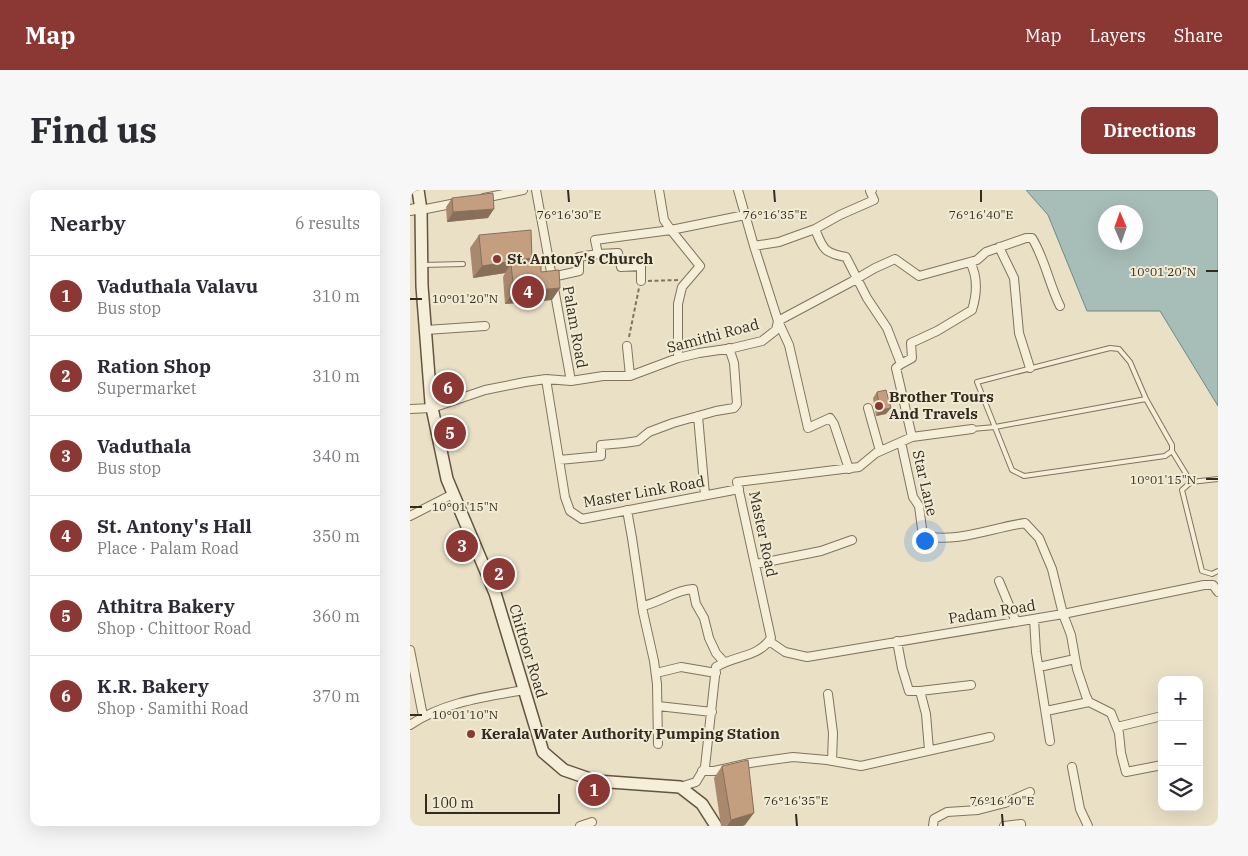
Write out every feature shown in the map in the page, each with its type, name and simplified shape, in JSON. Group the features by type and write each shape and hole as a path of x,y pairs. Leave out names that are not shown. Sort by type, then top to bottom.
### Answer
{"main road":[{"name":"Chittoor Road","path":"418,190 417,210 432,408 447,479 495,593 543,752 564,770 596,781 680,787"},
{"path":"680,787 702,804 716,826"}],"street":[{"path":"477,199 523,190"},
{"name":"Palam Road","path":"536,190 570,381"},
{"path":"659,190 664,220 700,266 682,287 678,304 678,358"},
{"name":"Samithi Road","path":"410,408 432,408 485,390 525,382 546,379 570,381 603,376 630,376 678,358 762,341 776,330 778,320 738,190"},
{"path":"754,246 778,242 815,229 840,215 874,200 870,191 872,190"},
{"path":"417,210 468,201"},
{"path":"598,254 595,240 671,230 745,215"},
{"path":"815,229 823,248 832,254 846,257 856,279 887,328 900,364"},
{"path":"849,468 834,424 830,418 808,428 789,344 778,320 895,259 919,276 977,260 986,252 1026,238 1032,238 1040,251 1060,306"},
{"path":"999,248 1014,278 1018,333 1030,368"},
{"path":"552,277 579,272 579,257 618,253 621,266 641,266 640,281"},
{"path":"912,437 896,368 912,358 911,343 937,331 972,310 976,295 974,270 970,262"},
{"path":"426,330 485,326"},
{"path":"627,346 630,376"},
{"path":"559,460 578,460 601,456 601,445 638,441 649,432 698,416 734,408 737,404 734,363 729,348"},
{"name":"Master Link Road","path":"546,379 565,498 570,511 582,519 739,489"},
{"path":"868,408 880,451"},
{"path":"698,416 705,496"},
{"name":"Master Road","path":"769,641 771,638 737,482 860,467 880,451 912,437 972,429"},
{"name":"Star Lane","path":"901,442 913,497 919,506 923,536 937,539 965,536 1025,523 1039,538 1049,561 1063,614"},
{"path":"410,516 453,494"},
{"path":"627,510 642,606 656,673 658,744"},
{"path":"756,564 821,551 852,540"},
{"path":"999,581 1016,622"},
{"name":"Padam Road","path":"769,641 785,652 807,657 1063,614 1204,585 1213,585 1218,592"},
{"path":"642,606 653,604 666,596 683,590 693,589 696,604 704,618 709,638 716,653 724,662"},
{"path":"1063,614 1072,635 1077,669 1089,702"},
{"path":"1034,619 1050,741"},
{"path":"680,787 696,782 705,767 716,667 724,662 765,648 769,641"},
{"path":"897,642 909,691 920,692 971,685"},
{"path":"410,650 423,716"},
{"path":"1039,667 1075,659"},
{"path":"656,673 682,667 716,673"},
{"path":"410,725 423,716 461,702 524,690"},
{"path":"920,692 926,714 929,750"},
{"path":"828,694 833,733 832,761"},
{"path":"1046,711 1089,702 1111,713 1117,727 1126,772 1158,766"},
{"path":"658,706 712,712"},
{"path":"1117,727 1158,717"},
{"path":"702,771 714,771 750,762 793,756 861,766 990,736"},
{"path":"1072,767 1080,809 1088,826"},
{"path":"934,826 934,819 947,812 987,808 1005,803 1030,792"},
{"path":"580,826 592,822"},
{"path":"1004,826 1021,824 1021,826"}],"lane":[{"path":"421,266 463,264"},
{"path":"1172,451 1165,456 1024,476 1012,470 977,382 1110,348 1119,349 1130,362 1146,398 1172,445 1172,451 1191,482"},
{"path":"972,429 995,428 1146,398"},
{"path":"1218,479 1191,482 1182,490 1202,571 1212,574 1218,571"}],"path":[{"path":"627,346 640,281 688,280"}],"water":[{"path":"1026,190 1218,190 1218,406 1160,311 1087,311 1048,215"}],"building":[{"path":"493,193 494,209 453,212 452,198"},
{"path":"531,230 532,258 482,266 479,235"},
{"path":"541,262 541,272 559,270 560,288 514,292 511,264"},
{"path":"886,390 891,408 880,410 877,392"},
{"path":"748,760 754,813 731,820 722,766"}],"place":[{"name":"St. Antony's Church","path":"497,259"},
{"name":"St. Antony's Hall","path":"528,292"},
{"name":"K.R. Bakery","path":"448,388"},
{"name":"Brother Tours And Travels","path":"879,406"},
{"name":"Athitra Bakery","path":"450,433"},
{"name":"Vaduthala","path":"462,546"},
{"name":"Ration Shop","path":"499,574"},
{"name":"Kerala Water Authority Pumping Station","path":"471,734"},
{"name":"Vaduthala Valavu","path":"594,790"}]}
